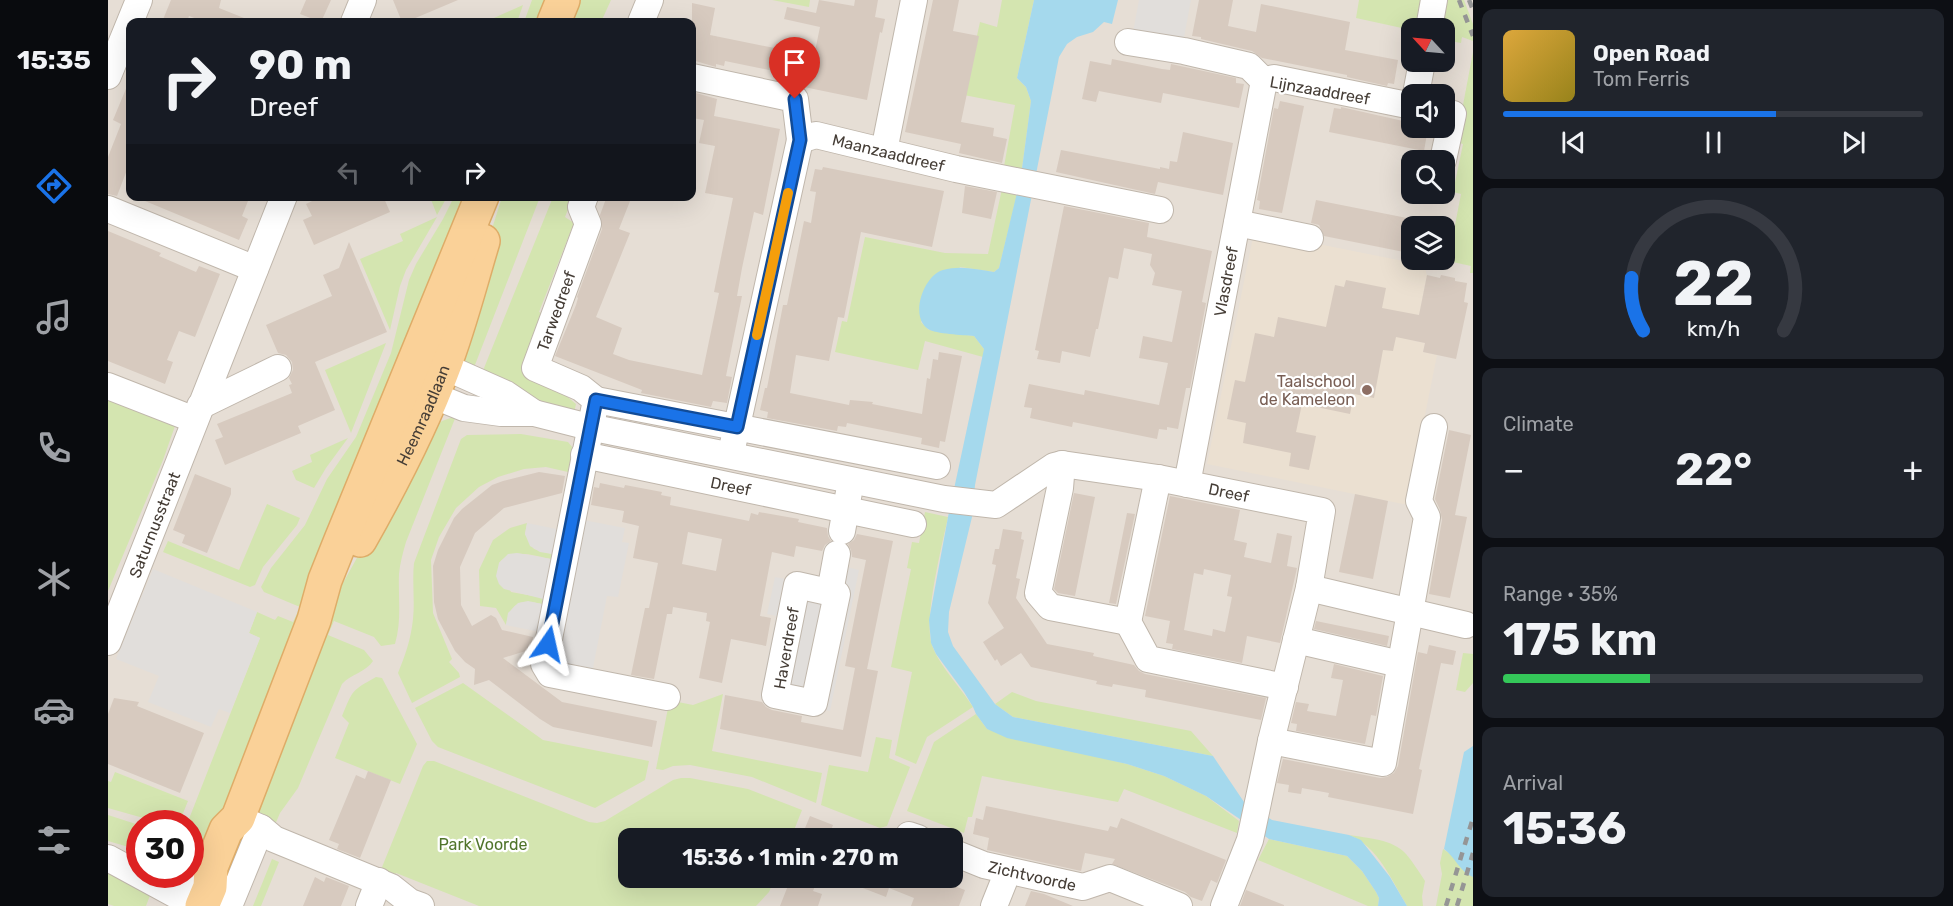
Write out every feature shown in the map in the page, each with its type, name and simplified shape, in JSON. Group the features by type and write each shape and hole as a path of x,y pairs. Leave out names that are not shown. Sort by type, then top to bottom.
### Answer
{"main road":[{"path":"556,18 563,0"},
{"name":"Heemraadlaan","path":"207,896 211,867 226,830 249,823 315,620 375,513 424,375 480,201"},
{"name":"Heemraadlaan","path":"424,375 494,201"}],"street":[{"path":"134,18 139,0"},
{"path":"356,18 363,0"},
{"path":"643,18 650,0"},
{"path":"884,151 914,0"},
{"path":"1431,18 1434,0"},
{"name":"Lijnzaaddreef","path":"1128,42 1184,51 1249,66 1264,81 1274,78 1401,104"},
{"path":"108,75 125,52"},
{"path":"696,78 795,99 800,140 730,456"},
{"name":"Vlasdreef","path":"1187,484 1264,81"},
{"name":"Maanzaaddreef","path":"800,140 816,135 956,169 1160,210"},
{"name":"Saturnusstraat","path":"108,642 282,201"},
{"name":"Tarwedreef","path":"583,201 581,207 588,224 535,368 581,388 596,400"},
{"path":"108,209 255,269"},
{"path":"1237,223 1310,238"},
{"path":"108,386 198,413 278,368"},
{"name":"Dreef","path":"424,375 464,408 501,413 534,413 589,427 944,500 996,505 1054,466 1062,465 1158,478 1322,511 1309,588 1271,741 1250,840 1224,906"},
{"path":"667,697 550,674 544,664 596,400 937,466"},
{"path":"1271,741 1383,763 1427,517 1419,501 1434,427"},
{"path":"830,592 856,451"},
{"name":"Dreef","path":"584,455 842,531 913,524"},
{"path":"1062,465 1060,488 1038,593 1050,607 1128,622"},
{"path":"1158,478 1128,622 1148,659 1285,687"},
{"path":"1309,588 1466,625"},
{"path":"1296,640 1400,664"},
{"path":"249,823 274,839 379,881 410,902 421,906"},
{"path":"108,850 126,854"},
{"name":"Zichtvoorde","path":"963,856 984,865 1083,887 1110,878 1179,906"},
{"path":"108,858 176,895 207,896"},
{"path":"994,906 1008,871"},
{"path":"369,906 379,881"}],"shaded area":[{"path":"108,0 1473,0 1473,906 108,906"},
{"path":"1139,0 1191,0 1183,43 1133,32"},
{"name":"Taalschool de Kameleon","path":"1253,237 1308,242 1401,261 1401,270 1426,270 1427,275 1414,341 1425,343 1423,352 1437,355 1423,425 1413,506 1207,464"},
{"path":"578,519 625,528 622,542 629,543 618,597 607,596 592,673 549,664 555,635 506,625 508,613 518,603 528,601 542,604 543,599 504,589 496,576 499,563 508,554 517,553 551,559 552,554 540,552 530,546 525,534 527,523 576,533"},
{"path":"830,563 859,570 830,711 760,697 776,616 767,614 775,577 826,587"},
{"path":"153,569 257,612 249,633 260,638 230,713 219,709 211,727 148,702 159,676 116,659"}],"green space":[{"path":"532,0 554,0 547,18 525,18"},
{"path":"575,0 611,0 603,18 567,18"},
{"path":"772,0 810,0 809,7"},
{"path":"1002,0 1034,0 1017,78 1026,87 1031,101 1021,176 1003,172 1015,105 964,95 980,22 997,27"},
{"path":"1359,0 1425,0 1423,18 1401,18 1401,28 1356,18"},
{"path":"1442,0 1464,0 1473,24 1473,41 1462,37 1461,43 1455,42 1455,18 1439,18"},
{"path":"523,5 518,18 494,18"},
{"path":"1473,52 1473,273 1470,273 1471,266 1455,263 1455,225 1461,194 1455,192 1455,182 1463,144 1456,142"},
{"path":"1003,184 1019,187 999,268 994,272 960,267 921,322 929,330 974,336 984,349 983,357 925,341 918,370 835,352 842,321 847,322 865,237 945,253 988,254"},
{"path":"432,201 445,201 437,215"},
{"path":"452,201 473,201 231,801 204,844 204,810 192,810 260,638 249,633 257,612 275,620 278,616 293,622 300,607 264,592 261,587 271,568 305,525 327,479 356,437 391,353 409,280"},
{"path":"501,201 538,201 473,370 463,360 457,340"},
{"path":"551,201 571,201 565,217 574,223 539,312 550,316 526,376 564,394 576,404 574,413 480,378"},
{"path":"437,217 406,270 390,330 360,259 403,241 400,234"},
{"path":"386,343 351,433 325,370"},
{"path":"108,398 175,426 108,591"},
{"path":"456,416 406,542 399,574 399,618 395,644 381,646 374,637 334,621 328,635 364,650 373,661 342,684 298,788 280,813 274,827 253,818 338,592 358,556 382,526 434,427"},
{"path":"521,434 568,442 573,448 568,472 546,467 524,469 498,477 479,487 456,508 439,537 431,560 433,613 452,659 449,662 460,677 412,703 398,673 412,626 414,563 461,439 467,435"},
{"path":"348,438 314,488 296,480 292,471 312,462 310,455"},
{"path":"267,504 300,518 297,525 263,567 255,585 250,587 163,552 168,541 239,570"},
{"path":"925,512 948,517 932,601 930,634 932,645 944,668 973,707 927,737 916,764 895,755 912,672 891,667 911,569 907,568 912,542 919,543"},
{"path":"527,523 525,534 534,549 552,554 551,559 517,554 504,558 499,563 511,592 544,598 542,604 522,602 518,604 511,611 506,625 496,608 480,606 479,570 493,540 510,528"},
{"path":"1463,653 1473,654 1473,683 1465,692 1456,690"},
{"path":"376,677 382,678 417,744 400,784 335,758 349,723 342,716 348,701 357,689"},
{"path":"463,683 543,740 649,761 645,780 595,808 438,747 432,741 415,708"},
{"path":"1012,692 1036,701 1191,731 1213,756 1013,717 995,704"},
{"path":"723,694 712,751 822,773 816,803 752,777 690,765 673,766 663,770 656,769 669,703 673,701 693,705"},
{"path":"976,714 987,729 1127,764 1164,776 1206,796 1239,821 1237,833 1124,789 1118,802 982,776 972,817 968,817 964,833 963,828 951,828 907,811 934,742"},
{"path":"876,737 892,740 889,758 910,767 887,826 880,828 821,805 829,765 868,772"},
{"name":"Park Voorde","path":"427,761 434,761 589,822 597,823 605,821 673,780 681,778 748,789 802,810 795,828 618,828 618,888 771,888 756,906 479,906 396,873 394,877 380,872"},
{"path":"115,772 188,801 184,810 126,810 126,813 108,808 108,781 111,782"},
{"path":"108,815 126,821 126,846 108,841"},
{"path":"1349,835 1387,842 1401,849 1425,881 1423,906 1407,906 1376,856 1359,840"},
{"path":"1269,839 1347,856 1362,871 1376,892 1379,898 1378,906 1368,906 1258,860"},
{"path":"1443,849 1473,877 1473,906 1436,906 1442,874 1440,863"},
{"path":"272,859 279,862 261,906 253,906"},
{"path":"108,868 126,877 126,888 152,890 146,906 108,904"}],"water":[{"path":"1034,0 1118,0 1112,24 1104,22 1093,32 1077,37 1067,44 1059,57 975,485 972,517 949,612 948,632 953,646 995,704 1013,717 1213,756 1244,802 1272,820 1349,835 1361,840 1390,877 1407,906 1378,906 1379,898 1376,892 1362,871 1347,856 1269,839 1206,796 1164,776 1127,764 1007,738 987,729 936,654 931,643 929,620 948,517 984,349 974,336 928,329 922,323 919,306 925,287 936,273 962,268 994,272 999,268 1021,176 1031,101 1026,87 1017,78"},
{"path":"1473,746 1473,877 1468,875 1444,849 1464,752"}],"building":[{"path":"171,0 221,0 219,8 244,18 194,18 189,16 188,18 164,18"},
{"path":"306,0 331,0 323,18 310,18 300,14"},
{"path":"393,0 458,0 415,18 400,18"},
{"path":"819,0 854,6 855,0 878,0 875,17 885,19 882,33 880,32 867,100 801,86 803,77 725,61 724,66 716,64 716,67 696,61 696,18 692,18 692,3 715,8 710,35 814,56 820,27 784,19 787,7 816,13"},
{"path":"933,0 959,0 953,31 979,36 961,122 994,128 993,136 1007,139 1002,163 959,153 961,144 905,132"},
{"path":"1199,0 1233,0 1228,26 1256,32 1261,4 1350,22 1345,50 1398,60 1394,84 1388,83 1387,86 1347,77 1347,75 1262,58 1252,51 1192,36"},
{"path":"1112,59 1170,70 1171,64 1236,78 1236,83 1244,84 1239,108 1163,93 1161,103 1099,91 1096,102 1082,99 1090,61 1111,65"},
{"path":"126,89 126,172 117,196 108,194 108,157 121,124 113,120"},
{"path":"696,93 717,99 714,116 780,129 763,215 754,212 742,268 737,296 742,296 726,376 732,377 727,403 713,401 711,407 641,393 642,390 555,356 576,305 602,229 600,215 605,201 630,201 619,229 630,233 596,317 622,328 613,354 629,360 702,375 719,293 714,292 733,198 705,193 715,146 699,143 704,120 696,119"},
{"path":"1280,101 1304,106 1282,213 1259,209 1260,201 1257,200 1274,108 1278,109"},
{"path":"1341,107 1401,121 1401,138 1426,138 1424,150 1329,132 1334,108 1341,109"},
{"path":"1183,132 1233,143 1223,195 1158,182 1155,194 1056,172 1061,150 1169,169 1170,161 1177,162"},
{"path":"823,167 944,191 932,247 861,232 844,318 838,317 829,361 796,355 790,393 849,405 850,400 873,402 872,404 922,414 927,378 930,379 933,359 938,360 939,352 962,356 945,442 940,441 939,448 921,444 922,438 847,423 846,427 838,426 837,431 767,418 768,412 760,410 765,388 767,388 783,305 787,305 804,221 811,223 816,192 810,191 815,169 822,170"},
{"path":"965,186 997,192 991,219 962,213"},
{"path":"1316,200 1401,217 1401,251 1324,236 1319,225 1311,223"},
{"path":"145,201 248,201 242,216 248,219 239,240"},
{"path":"312,201 385,201 390,212 314,245 303,220 312,216 306,204"},
{"path":"1064,206 1149,223 1147,237 1212,251 1202,302 1206,303 1190,388 1186,388 1178,429 1167,427 1167,430 1159,429 1157,439 1073,422 1072,427 1030,418 1032,408 1024,407 1029,384 1084,395 1085,390 1159,405 1168,363 1139,358 1143,336 1172,342 1182,291 1152,285 1155,273 1150,265 1152,254 1124,248 1118,279 1109,277 1090,357 1062,351 1060,363 1037,359 1039,351 1035,350"},
{"path":"108,231 161,253 159,256 196,272 199,266 220,274 195,337 179,331 167,360 173,362 165,384 108,361"},
{"path":"349,242 387,332 315,362 335,410 298,426 301,433 225,465 215,440 223,437 217,424 292,393 289,378 293,370 292,362 286,355 278,353 266,325 332,296 323,275 339,268"},
{"path":"1427,275 1440,278 1441,275 1467,283 1464,302 1468,303 1456,359 1423,352 1425,343 1396,337 1393,351 1383,350 1374,398 1354,394 1350,414 1302,404 1296,432 1316,436 1309,470 1289,466 1291,453 1243,443 1246,423 1227,419 1235,380 1245,382 1255,333 1274,337 1278,317 1326,327 1335,285 1344,287 1346,280 1386,288 1382,308 1419,315"},
{"path":"1449,430 1471,435 1455,515 1467,517 1450,598 1429,594 1442,520 1435,499"},
{"path":"539,472 565,476 562,493 504,508 475,533 460,567 461,605 472,626 491,615 496,618 502,630 533,637 532,649 503,658 562,702 657,721 652,747 553,727 489,680 474,685 475,669 455,651 438,619 434,602 433,566 438,550 454,518 492,485"},
{"path":"195,474 231,488 231,494 207,553 182,543 185,535 173,530"},
{"path":"600,483 662,492 661,495 671,497 670,505 749,521 751,513 758,515 759,512 799,519 798,522 827,528 831,541 822,551 796,546 794,557 772,552 760,616 771,618 766,646 731,639 722,683 699,678 710,622 706,621 707,613 673,607 672,614 667,614 654,679 631,675 645,608 649,608 658,563 633,558 639,526 622,522 624,511 591,505 594,487 599,488","holes":["688,532 722,539 716,571 682,564"]},
{"path":"1074,493 1095,497 1075,596 1058,593 1054,589"},
{"path":"1355,494 1388,501 1373,579 1339,572"},
{"path":"1170,496 1240,510 1234,540 1247,543 1244,557 1271,563 1277,533 1292,536 1287,566 1297,568 1280,643 1247,636 1242,663 1172,649 1173,644 1166,643 1170,621 1145,616","holes":["1204,569 1231,575 1227,596 1232,597 1225,632 1213,629 1212,636 1184,630 1194,573 1203,575"]},
{"path":"1127,513 1135,514 1116,604 1109,603"},
{"path":"1003,529 1022,532 1021,539 1024,540 1016,578 1020,579 1016,598 1047,644 1094,653 1093,656 1134,665 1145,674 1266,698 1261,720 1145,697 1146,690 1113,684 1112,687 1096,684 1097,681 1031,667 1021,653 1001,666 983,642 1004,628 988,603 996,565 992,564 995,549 999,549"},
{"path":"857,534 893,541 867,669 878,671 861,757 720,729 725,695 762,702 772,710 802,716 801,722 843,730 855,668 845,666 866,560 852,557 848,544"},
{"path":"1316,621 1389,636 1387,646 1314,629"},
{"path":"1429,645 1456,651 1453,665 1441,663 1419,769 1422,770 1413,814 1328,797 1329,793 1302,788 1301,794 1288,792 1289,785 1277,783 1283,759 1380,778 1394,773 1398,766 1418,652 1427,654"},
{"path":"1334,664 1383,676 1376,716 1371,715 1365,744 1296,731 1297,724 1291,723 1296,702 1309,704 1307,711 1336,716 1343,680 1331,678"},
{"path":"114,698 139,702 137,706 204,733 180,793 108,764 108,714"},
{"path":"368,771 391,780 360,858 337,849 339,844 329,840 356,775 365,779"},
{"path":"986,806 1108,831 1110,826 1117,828 1121,818 1226,860 1217,883 1211,880 1202,901 1185,892 1112,864 1115,859 1085,853 1081,871 987,850 989,838 973,834 976,818 983,820"},
{"path":"810,816 833,825 832,828 805,828"},
{"path":"315,877 324,882 326,877 349,886 341,906 303,906"},
{"path":"787,888 814,888 813,891 822,894 818,906 780,906"},
{"path":"863,888 889,888 886,897"},
{"path":"889,888 960,888 965,890 959,906 911,906 914,898"},
{"path":"1246,890 1284,905 1284,906 1240,906"},
{"path":"1031,891 1044,894 1073,906 1025,906"}],"railway":[{"path":"1459,0 1473,36"},
{"path":"1469,0 1473,10"},
{"path":"1446,906 1473,818"},
{"path":"1457,906 1473,853"}],"slow traffic":[{"path":"757,335 788,193"}],"place":[{"name":"Taalschool de Kameleon","path":"1367,390"}],"route":[{"path":"548,644 596,400 737,427 800,140 795,99"}]}
